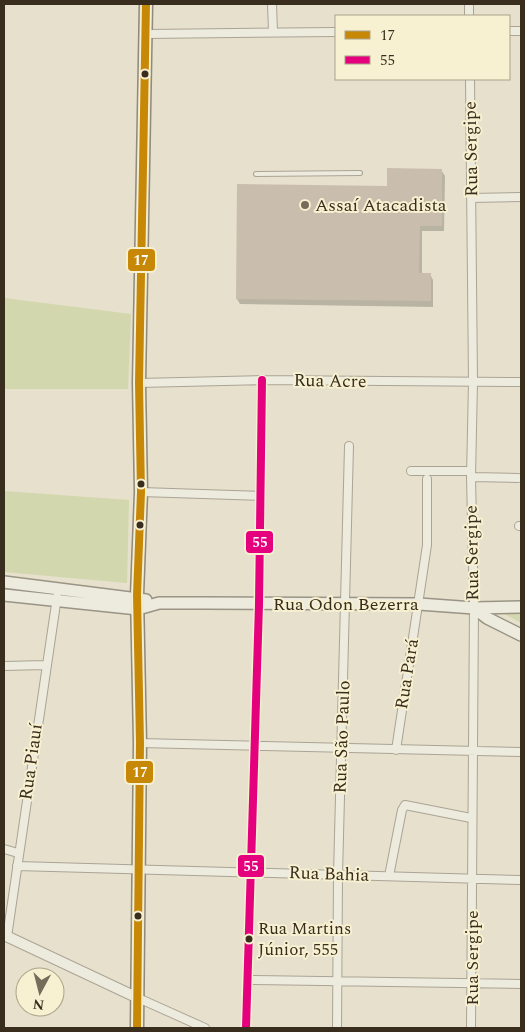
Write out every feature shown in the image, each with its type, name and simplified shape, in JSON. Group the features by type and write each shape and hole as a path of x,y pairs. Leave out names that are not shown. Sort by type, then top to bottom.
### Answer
{"main road":[{"path":"137,1028 137,869 140,743 138,603 142,492 139,383 146,4"},
{"path":"4,582 138,603"},
{"path":"4,596 57,601 138,603"},
{"name":"Rua Odon Bezerra","path":"138,603 419,604 474,608 521,607"},
{"path":"474,608 487,618 521,635"}],"street":[{"path":"272,4 273,31"},
{"path":"146,34 273,31 335,32"},
{"name":"Rua Sergipe","path":"470,80 473,382 471,474 474,608 471,818 472,1028"},
{"path":"471,198 521,197"},
{"path":"246,1028 249,980 249,872 259,604 262,380"},
{"name":"Rua Acre","path":"139,383 262,380 521,382"},
{"name":"Rua São Paulo","path":"337,1028 339,982 338,874 349,446"},
{"path":"411,471 518,478"},
{"name":"Rua Pará","path":"396,750 419,604 428,532 427,479"},
{"path":"142,492 260,496"},
{"name":"Rua Piauí","path":"5,936 58,589"},
{"path":"4,666 46,666"},
{"path":"140,743 521,752"},
{"path":"389,876 402,810 405,805 409,804 471,818"},
{"path":"4,849 18,853"},
{"name":"Rua Bahia","path":"17,866 521,880"},
{"path":"5,936 205,1028"},
{"path":"249,980 521,984"}],"lane":[{"path":"256,174 360,173"}],"green space":[{"path":"4,298 131,314 128,389 4,389"},
{"path":"4,491 129,500 127,583 4,572"},
{"path":"501,612 521,614 521,623"}],"building":[{"path":"387,168 442,169 442,226 420,226 419,273 431,273 431,301 236,299 237,184 387,186"}],"transit line":[{"name":"17","path":"137,1028 140,743 137,595 141,492 139,383 146,4"},
{"name":"55","path":"246,1028 259,604 262,380"}],"place":[{"name":"Assaí Atacadista","path":"305,205"},
{"name":"Rua Martins Júnior, 555","path":"249,939"}]}
